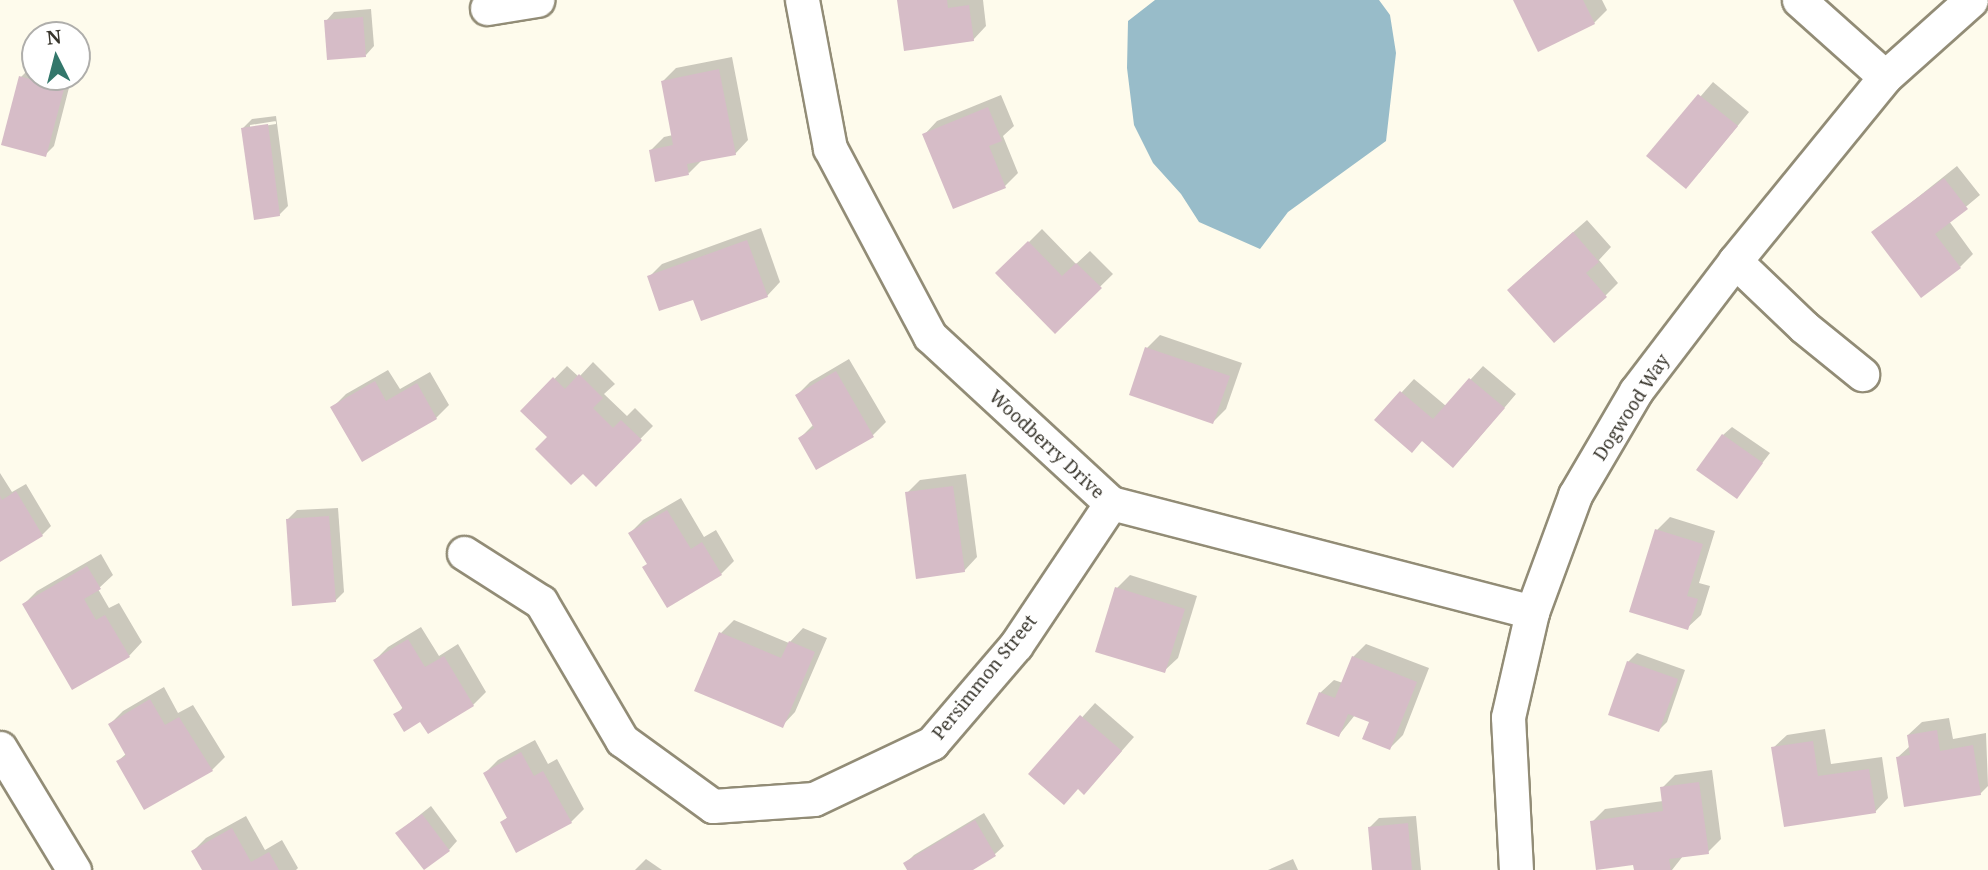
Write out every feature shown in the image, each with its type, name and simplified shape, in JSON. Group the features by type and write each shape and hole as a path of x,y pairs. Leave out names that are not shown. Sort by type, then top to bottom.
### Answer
{"street":[{"path":"487,8 537,0"},
{"name":"Woodberry Drive","path":"802,0 830,148 930,336 1111,503 1532,612"},
{"path":"1800,0 1885,77"},
{"name":"Dogwood Way","path":"1516,870 1508,717 1532,612 1575,495 1636,390 1735,261 1885,77 1971,0"},
{"path":"1735,261 1804,327 1862,374"},
{"name":"Persimmon Street","path":"464,553 541,603 622,740 713,806 814,799 932,743 1016,645 1111,503"},
{"path":"0,748 74,870"}],"water":[{"path":"1155,0 1379,0 1390,15 1396,53 1386,141 1288,212 1260,249 1199,222 1181,194 1153,163 1134,125 1127,68 1128,21"}],"building":[{"path":"897,0 947,0 948,8 969,5 974,41 904,51"},
{"path":"1513,0 1583,0 1595,24 1538,52"},
{"path":"363,17 366,57 327,60 324,20"},
{"path":"719,69 736,155 687,164 689,175 655,182 649,150 673,145 661,81"},
{"path":"19,76 21,91 63,91 46,157 1,145"},
{"path":"1698,94 1738,126 1686,189 1646,156"},
{"path":"988,107 1002,141 989,146 1006,188 953,209 922,134"},
{"path":"268,124 280,216 254,220 241,128"},
{"path":"1944,178 1968,209 1935,234 1961,268 1921,298 1871,232"},
{"path":"1573,232 1599,262 1586,273 1607,297 1554,343 1507,290"},
{"path":"747,240 768,297 701,321 693,300 659,311 647,276"},
{"path":"1028,241 1062,276 1076,263 1102,288 1055,334 995,273"},
{"path":"1145,347 1230,376 1213,424 1129,395"},
{"path":"836,371 874,437 816,470 798,438 814,428 795,395"},
{"path":"579,374 603,398 593,408 613,428 621,420 642,440 596,487 583,474 571,485 535,449 547,437 520,411 553,377 565,389"},
{"path":"1469,378 1505,408 1453,468 1422,441 1412,453 1374,420 1400,391 1433,419"},
{"path":"375,381 386,401 417,383 437,419 362,462 330,407"},
{"path":"1722,434 1763,463 1737,499 1696,470"},
{"path":"953,486 965,572 916,579 905,492"},
{"path":"16,491 43,536 0,562 0,496 2,500"},
{"path":"667,510 691,549 702,542 722,575 667,608 642,567 647,564 628,533"},
{"path":"329,516 336,602 292,606 286,519"},
{"path":"1655,529 1703,544 1687,596 1698,599 1688,630 1629,612"},
{"path":"87,566 101,589 84,599 96,620 105,615 130,657 72,690 22,604"},
{"path":"1115,587 1185,609 1165,673 1095,652"},
{"path":"719,632 781,658 789,641 815,652 783,728 694,691"},
{"path":"408,639 425,667 444,656 474,706 428,734 420,722 404,732 393,714 403,709 373,660"},
{"path":"1352,656 1417,682 1390,750 1362,739 1369,722 1348,714 1339,737 1306,724 1319,692 1335,698"},
{"path":"1627,661 1678,679 1659,732 1608,715"},
{"path":"150,699 165,725 179,717 213,771 144,810 116,761 126,756 108,724"},
{"path":"1080,715 1122,751 1084,795 1078,789 1064,805 1028,774"},
{"path":"1937,730 1940,751 1973,745 1981,795 1904,807 1896,757 1910,755 1907,735"},
{"path":"1813,741 1818,776 1869,769 1876,813 1784,827 1771,747"},
{"path":"521,752 534,776 543,771 572,823 516,853 500,822 507,818 483,773"},
{"path":"1699,782 1709,854 1669,859 1671,870 1634,870 1633,865 1596,870 1590,821 1663,811 1660,787"},
{"path":"422,814 450,851 424,870 395,833"},
{"path":"975,820 996,856 973,870 907,870 903,863"},
{"path":"1408,823 1412,870 1372,870 1368,827"},
{"path":"232,828 251,862 269,852 279,870 202,870 191,851"}]}
